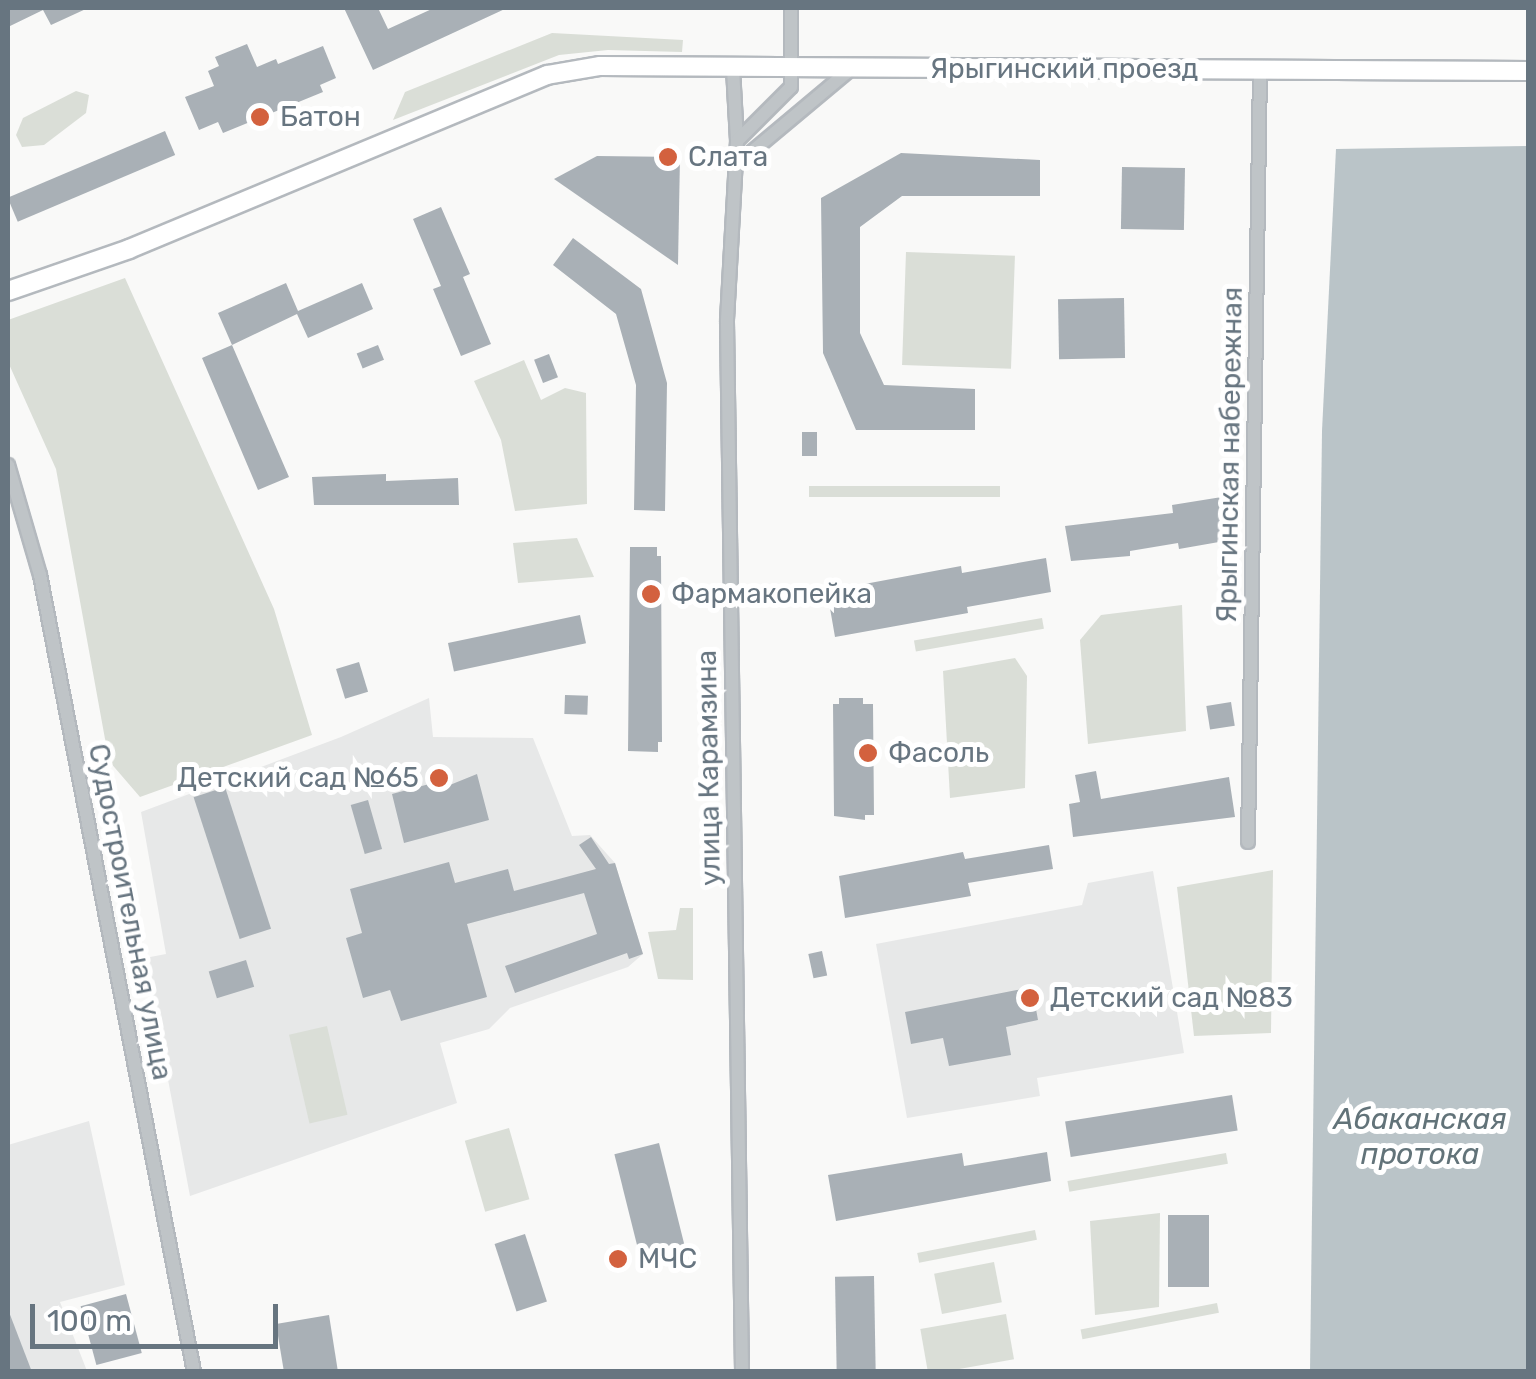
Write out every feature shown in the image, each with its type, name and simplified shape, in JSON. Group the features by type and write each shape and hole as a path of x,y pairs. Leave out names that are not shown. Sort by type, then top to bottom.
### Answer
{"main road":[{"name":"Ярыгинский проезд","path":"8,292 129,249 547,74 600,66 1528,71"}],"street":[{"path":"737,141 788,93 792,69 791,8"},
{"path":"736,165 852,68"},
{"name":"улица Карамзина","path":"733,69 737,141 728,322 742,1372"},
{"name":"Ярыгинская набережная","path":"1248,842 1260,70"},
{"name":"Судостроительная улица","path":"8,465 40,576 194,1372"}],"shaded area":[{"path":"552,33 683,40 682,52 608,50 559,55 393,120 405,92"},
{"path":"76,91 89,95 86,113 44,145 22,147 16,135 23,118"},
{"path":"906,252 1015,256 1011,369 902,365"},
{"path":"125,278 274,609 312,735 140,797 109,761 56,469 8,362 8,320"},
{"path":"524,360 541,400 565,388 586,393 587,504 515,511 501,440 474,381"},
{"path":"809,486 1000,486 1000,497 809,497"},
{"path":"577,538 594,577 518,583 513,543"},
{"path":"1182,605 1186,731 1088,744 1080,640 1101,615"},
{"path":"1042,618 1044,629 916,651 914,641"},
{"path":"1015,658 1027,676 1025,788 950,798 943,671"},
{"path":"429,698 433,737 533,738 572,836 590,835 615,863 643,954 628,967 510,1008 489,1029 440,1043 457,1103 190,1196 145,958 166,954 141,812 341,737"},
{"path":"1273,870 1271,1033 1194,1036 1177,887"},
{"name":"Детский сад №83","path":"1153,871 1184,1053 1037,1078 1040,1096 907,1118 876,944 1082,905 1088,883"},
{"path":"680,908 693,908 693,980 658,979 648,932 676,930"},
{"path":"327,1026 347,1115 309,1123 289,1035"},
{"path":"89,1121 125,1285 60,1302 87,1371 8,1372 8,1145"},
{"path":"509,1128 529,1199 485,1212 465,1141"},
{"path":"1226,1153 1228,1164 1069,1192 1067,1181"},
{"path":"1160,1213 1159,1307 1095,1315 1090,1221"},
{"path":"1035,1230 1037,1240 919,1263 917,1253"},
{"path":"994,1262 1002,1302 942,1314 934,1274"},
{"path":"1217,1303 1219,1313 1082,1339 1081,1330"},
{"path":"1006,1314 1014,1359 928,1372 920,1329"}],"water":[{"name":"Абаканская протока","path":"1528,146 1528,1371 1310,1371 1322,431 1336,149"}],"building":[{"path":"8,8 88,8 51,25 43,10 8,27"},
{"path":"344,8 378,8 388,29 434,8 507,8 373,70"},
{"path":"247,44 257,67 276,59 278,64 323,46 336,78 320,85 323,92 223,133 218,122 199,130 185,97 214,86 208,71 219,66 215,57"},
{"path":"165,131 175,155 18,222 8,198"},
{"path":"901,153 1040,160 1040,196 902,196 860,227 860,333 884,385 975,389 975,430 856,430 823,353 821,198"},
{"path":"597,156 680,157 678,265 554,179"},
{"path":"1122,167 1185,168 1184,230 1121,229"},
{"path":"441,207 470,274 463,277 491,344 461,356 433,289 441,286 413,219"},
{"path":"573,238 641,289 667,383 665,511 634,510 636,385 616,314 553,265"},
{"path":"286,283 298,311 362,283 373,309 308,338 297,314 232,345 218,313"},
{"path":"1124,298 1125,358 1059,359 1058,299"},
{"path":"232,345 289,477 258,490 202,358"},
{"path":"378,345 384,360 363,368 357,354"},
{"path":"549,354 558,377 543,383 534,360"},
{"path":"802,432 817,432 817,456 802,456"},
{"path":"386,474 386,481 458,478 459,505 314,505 312,477"},
{"path":"1228,496 1240,516 1236,539 1179,549 1178,543 1130,551 1130,556 1071,561 1065,526 1173,513 1172,505"},
{"path":"630,547 657,547 657,556 661,556 662,742 658,742 658,752 628,751"},
{"path":"1046,558 1051,592 967,607 968,613 835,637 827,591 961,566 962,573"},
{"path":"580,615 586,643 454,671 448,643"},
{"path":"359,662 368,692 345,699 336,669"},
{"path":"565,695 588,696 587,715 564,714"},
{"path":"839,698 863,698 863,704 873,704 874,815 865,815 865,820 834,816 833,704 839,704"},
{"path":"1231,702 1235,726 1210,730 1206,706"},
{"path":"1096,771 1101,799 1229,777 1235,817 1073,837 1069,804 1080,802 1075,775"},
{"path":"477,774 489,820 404,843 392,794 433,783 435,791"},
{"path":"225,787 271,929 240,939 194,797"},
{"path":"368,800 382,849 365,854 351,805"},
{"path":"591,837 609,864 615,863 643,954 629,959 627,953 515,993 505,966 597,934 584,893 467,924 487,997 401,1021 390,990 363,998 346,938 362,933 350,889 449,862 455,883 508,869 514,891 596,869 579,845"},
{"path":"1049,845 1053,869 968,883 971,896 845,918 839,876 963,852 965,859"},
{"path":"822,951 827,975 814,978 808,954"},
{"path":"246,960 254,987 217,998 209,971"},
{"path":"1032,987 1038,1020 1006,1027 1011,1055 949,1066 943,1038 911,1044 905,1012"},
{"path":"1232,1095 1238,1131 1071,1157 1065,1121"},
{"path":"659,1143 685,1248 640,1259 614,1154"},
{"path":"1047,1152 1051,1181 836,1221 828,1175 962,1153 964,1166"},
{"path":"1168,1215 1209,1215 1209,1287 1168,1287"},
{"path":"525,1234 547,1302 517,1311 495,1244"},
{"path":"874,1276 876,1372 837,1372 835,1277"},
{"path":"126,1294 142,1353 96,1365 81,1306"},
{"path":"9,1312 32,1372 8,1372"},
{"path":"329,1315 338,1372 284,1372 276,1324"}],"place":[{"name":"Батон","path":"260,117"},
{"name":"Слата","path":"668,157"},
{"name":"Фармакопейка","path":"651,594"},
{"name":"Фасоль","path":"868,753"},
{"name":"Детский сад №65","path":"439,778"},
{"name":"Детский сад №83","path":"1030,998"},
{"name":"МЧС","path":"618,1259"}]}
